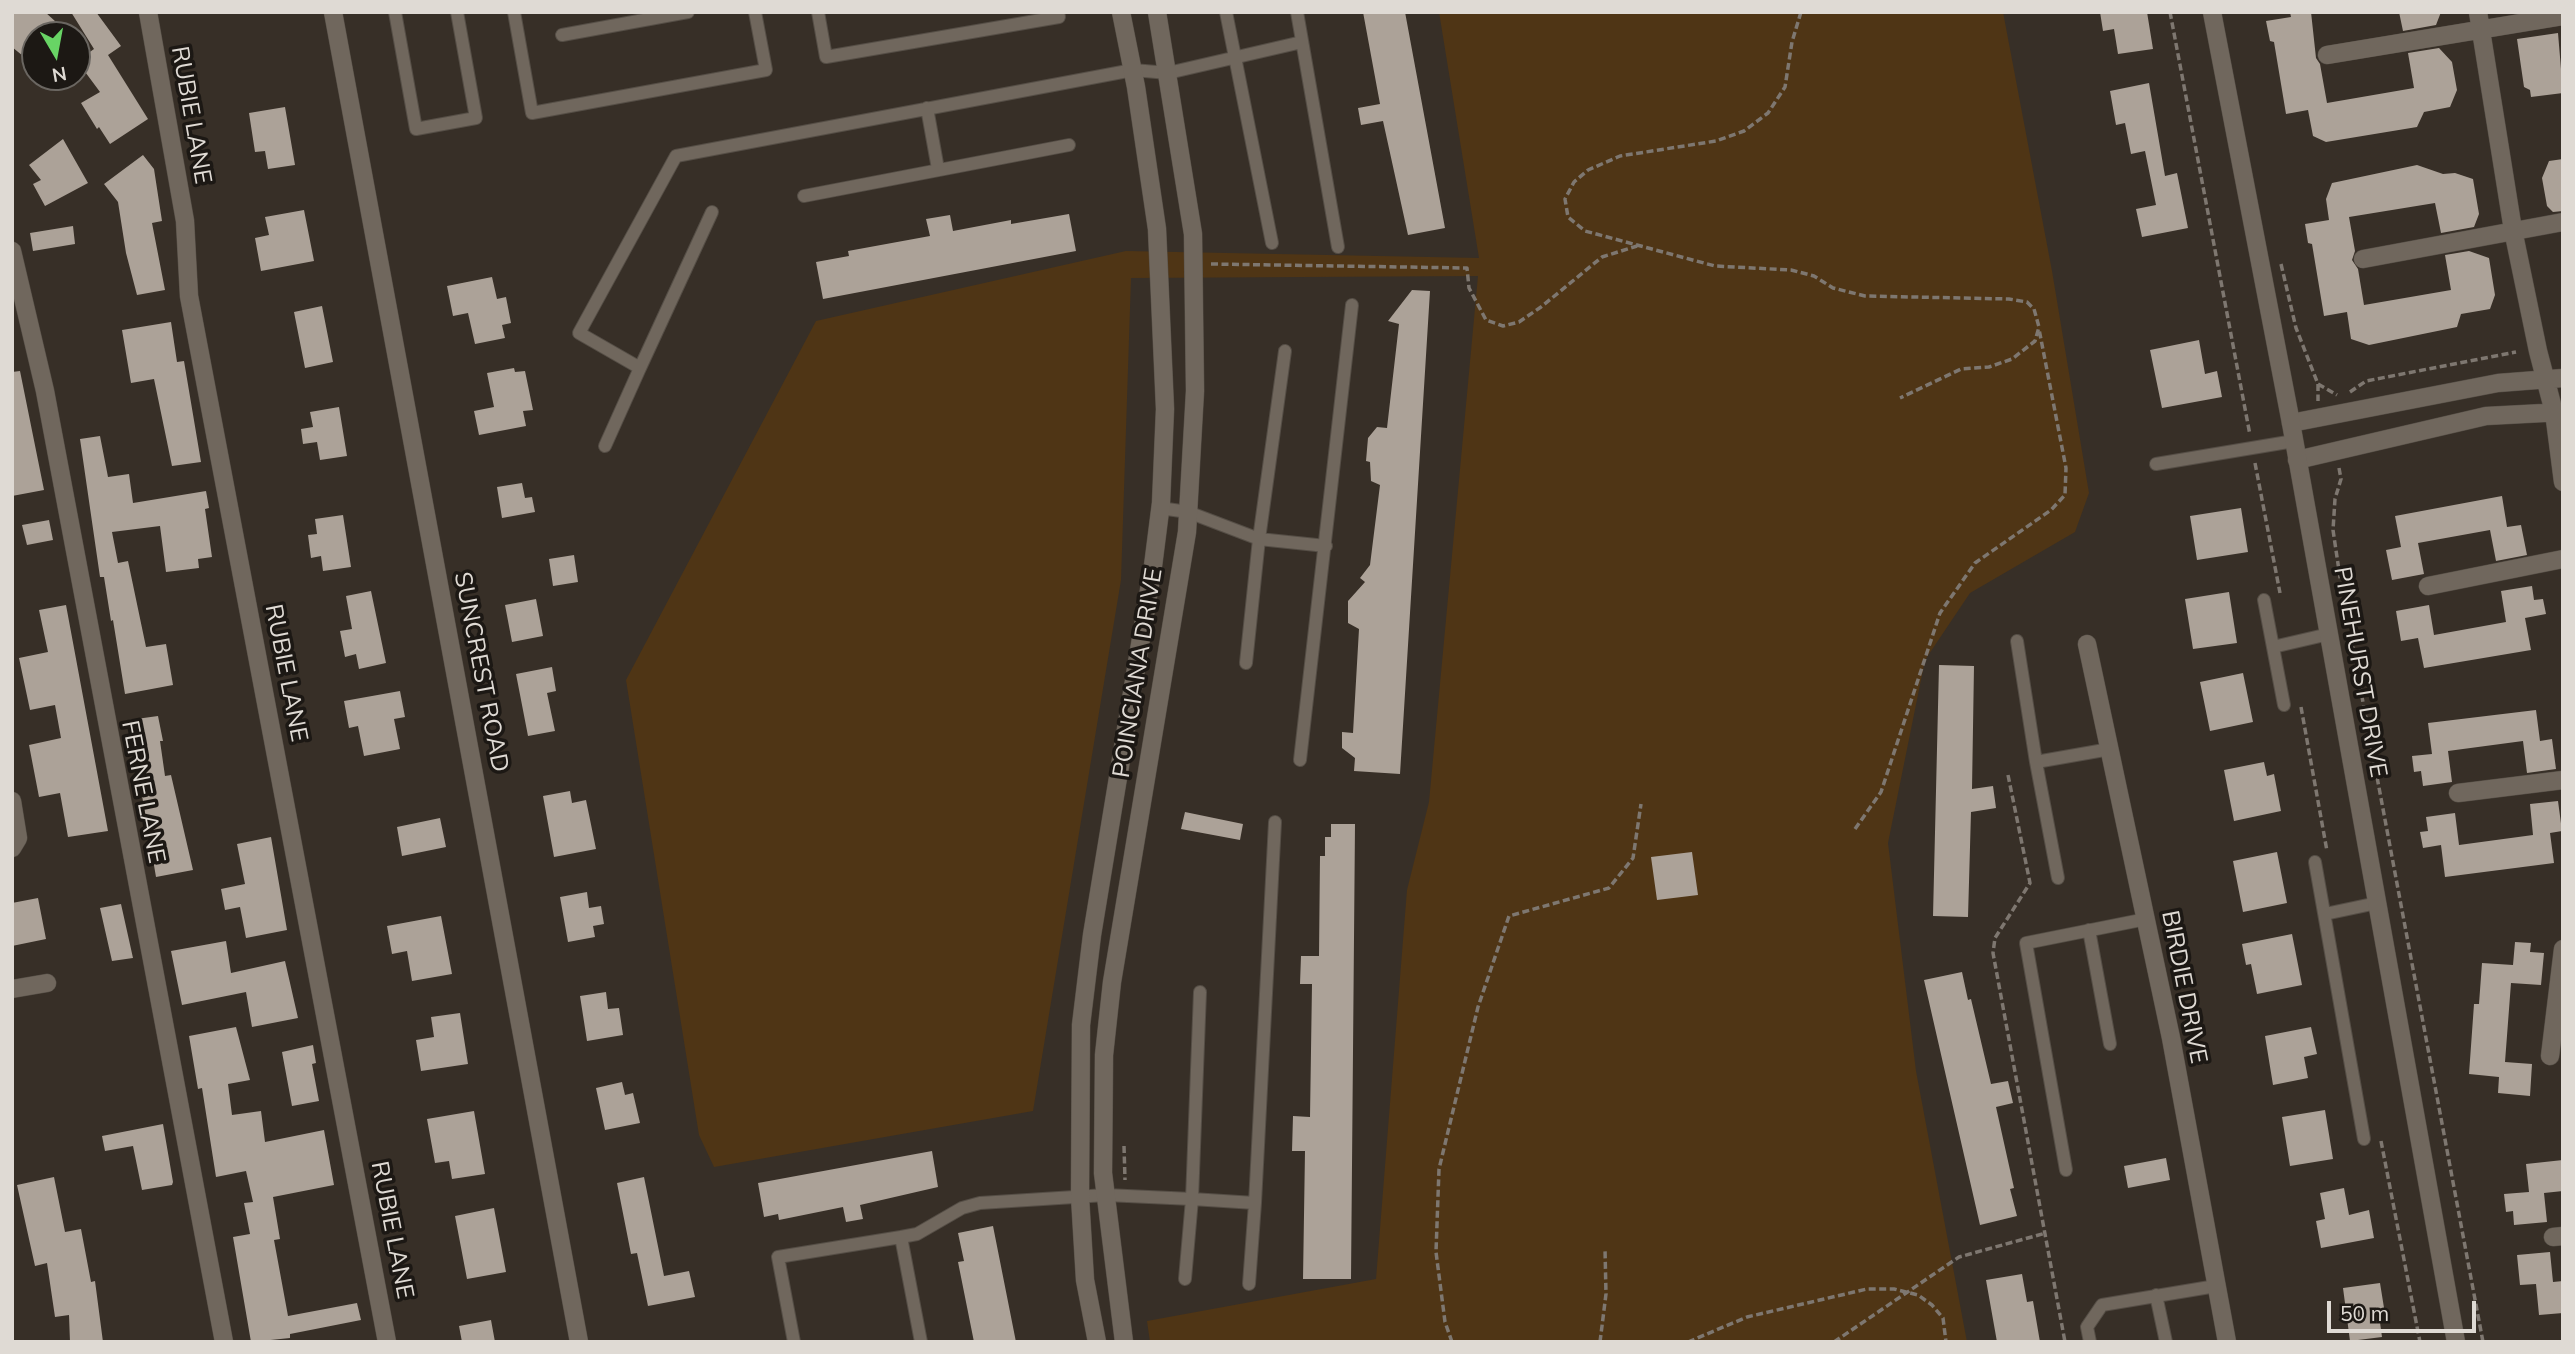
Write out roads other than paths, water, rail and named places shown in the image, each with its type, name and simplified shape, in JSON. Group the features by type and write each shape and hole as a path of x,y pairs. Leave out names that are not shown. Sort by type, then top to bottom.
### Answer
{"street":[{"name":"RUBIE LANE","path":"148,12 185,220 189,296 387,1342"},
{"name":"SUNCREST ROAD","path":"333,12 579,1342"},
{"name":"POINCIANA DRIVE","path":"1097,1342 1085,1280 1080,1197 1081,1025 1091,935 1160,509 1165,409 1157,229 1133,69 1121,12"},
{"name":"POINCIANA DRIVE","path":"1124,1342 1106,1195 1104,1055 1112,982 1188,512 1195,391 1193,234 1157,12"},
{"name":"PINEHURST DRIVE","path":"2212,12 2292,432 2456,1342"},
{"path":"2327,55 2479,20 2563,16"},
{"path":"2479,20 2513,230 2544,379 2558,412 2563,482"},
{"path":"2362,259 2563,222"},
{"name":"FERNE LANE","path":"12,251 44,391 224,1342"},
{"path":"2292,432 2498,383 2563,379"},
{"path":"2297,460 2486,416 2558,412"},
{"path":"2428,586 2563,559"},
{"name":"BIRDIE DRIVE","path":"2087,644 2146,919 2227,1342"},
{"path":"2458,793 2563,779"},
{"path":"12,801 18,838 12,848"},
{"path":"2550,1056 2563,949"},
{"path":"12,989 47,983"}],"lane":[{"path":"395,12 416,129 476,118 457,12"},
{"path":"514,12 532,113 766,70 755,12"},
{"path":"562,35 688,12"},
{"path":"818,12 826,57 1059,17 1058,12"},
{"path":"1226,12 1272,243"},
{"path":"1297,12 1338,247"},
{"path":"640,369 579,332 676,156 1133,69 1168,73 1302,42"},
{"path":"927,108 939,169"},
{"path":"804,196 1069,145"},
{"path":"605,446 712,212"},
{"path":"1300,760 1352,305"},
{"path":"1246,663 1259,539 1285,351"},
{"path":"2156,464 2252,447 2292,432"},
{"path":"1160,509 1188,512 1259,539 1326,546"},
{"path":"2264,600 2284,705"},
{"path":"2273,647 2329,634"},
{"path":"2017,641 2058,878"},
{"path":"2036,762 2110,749"},
{"path":"1249,1284 1275,822"},
{"path":"2315,862 2364,1139"},
{"path":"2325,914 2377,902"},
{"path":"2066,1170 2026,943 2146,919"},
{"path":"2089,930 2110,1044"},
{"path":"1185,1279 1192,1199 1200,992"},
{"path":"794,1342 778,1257 917,1234 962,1209 980,1203 1106,1195 1255,1202"},
{"path":"901,1237 921,1342"},
{"path":"2090,1342 2087,1327 2102,1305 2216,1286"},
{"path":"2156,1296 2166,1342"}]}
